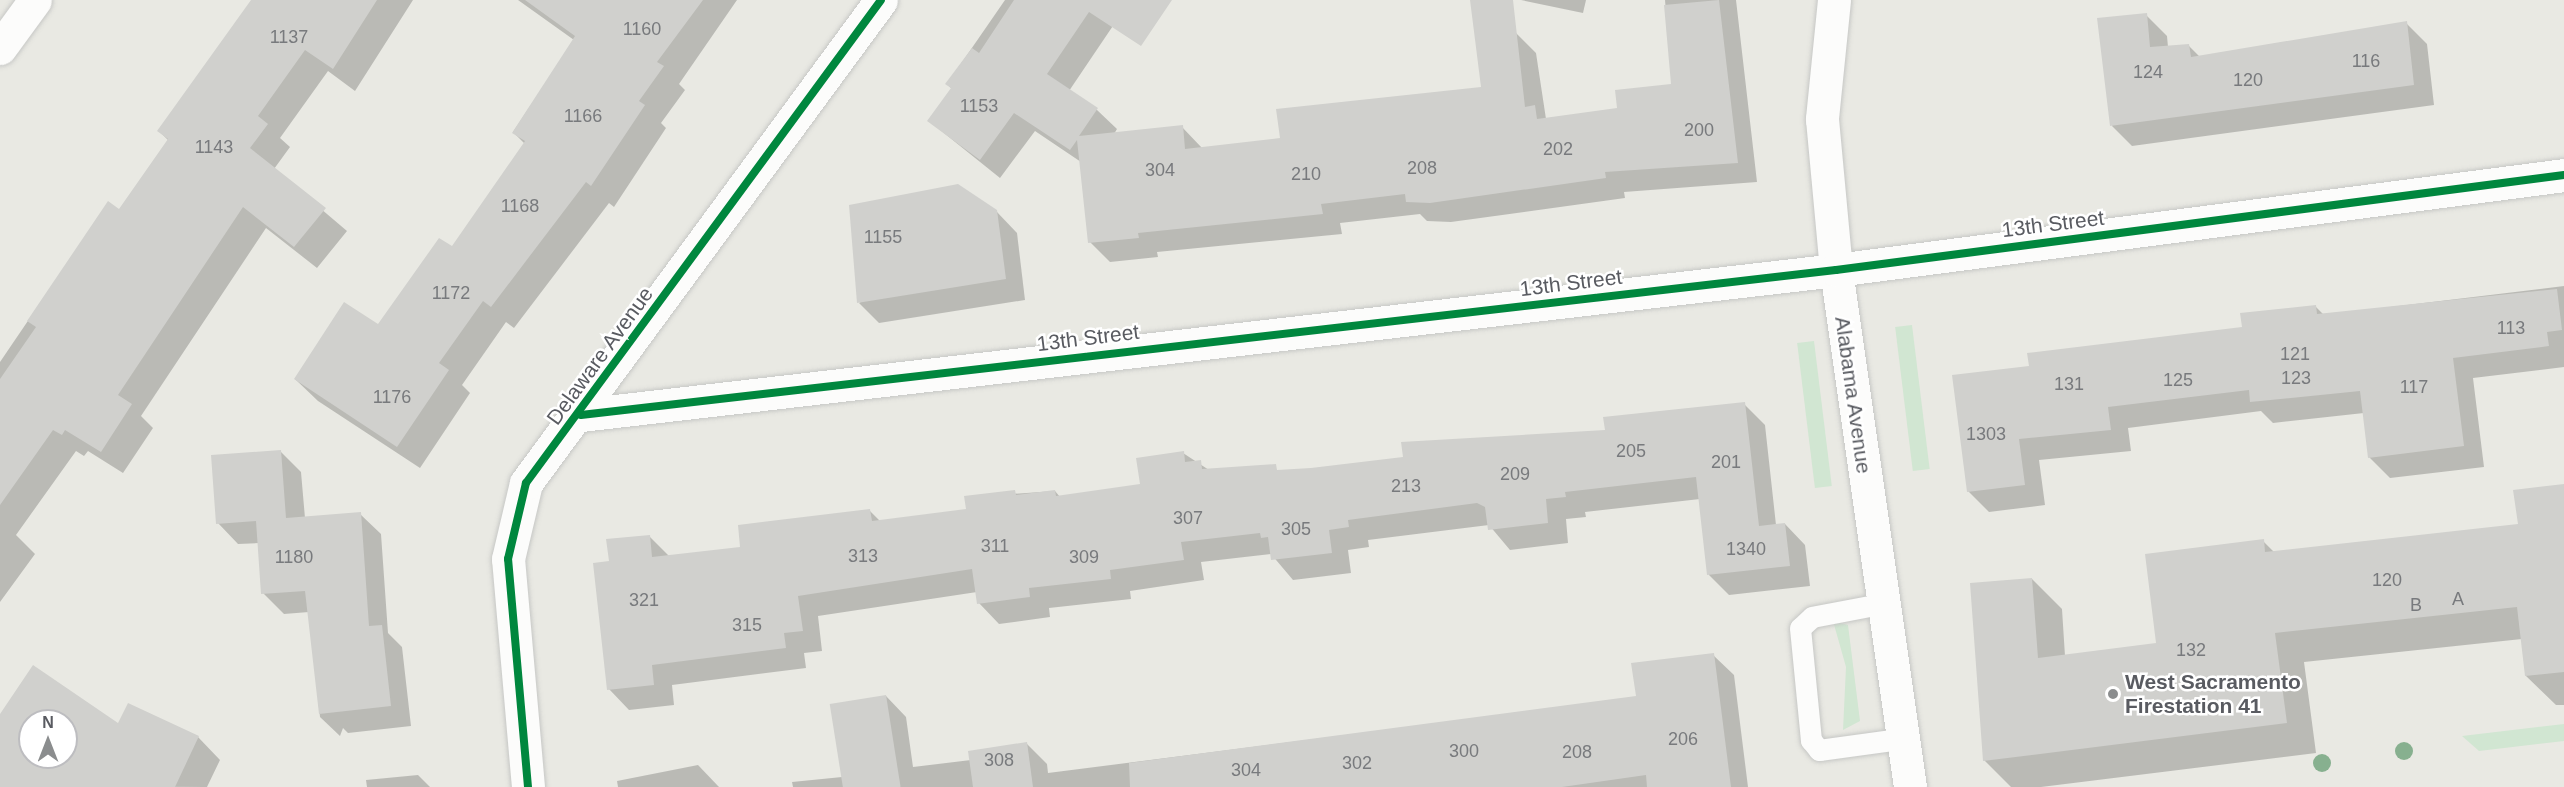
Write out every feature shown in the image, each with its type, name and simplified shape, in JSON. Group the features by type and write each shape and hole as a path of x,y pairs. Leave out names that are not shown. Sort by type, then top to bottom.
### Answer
{"street":[{"path":"0,48 35,0"},
{"name":"Delaware Avenue","path":"528,787 508,559 526,483 581,415 881,0"},
{"name":"Alabama Avenue","path":"1834,0 1822,119 1836,270 1899,739 1910,787"},
{"name":"13th Street","path":"581,415 1836,270 2564,175"}],"lane":[{"path":"1880,604 1812,617 1800,628 1811,740 1819,750 1899,739"}],"green space":[{"path":"1912,325 1930,469 1913,471 1895,327"},
{"path":"1814,341 1832,486 1815,488 1797,343"},
{"path":"1833,621 1848,625 1860,721 1843,730 1846,667"},
{"path":"2564,724 2564,741 2479,751 2462,736"}],"building":[{"path":"251,0 377,0 333,69 305,50 258,116 268,124 250,148 326,208 294,247 243,207 118,395 132,404 101,452 65,430 62,435 53,430 0,505 0,379 36,327 27,321 108,201 119,209 168,139 157,131"},
{"path":"525,0 703,0 657,62 664,66 639,101 645,105 591,186 586,182 491,307 483,301 439,363 449,370 397,447 294,379 344,302 378,324 439,238 452,246 525,141 512,133 575,36"},
{"path":"1014,0 1172,0 1141,46 1089,12 1047,74 1098,108 1079,136 1183,125 1185,149 1280,138 1276,109 1481,87 1470,0 1513,0 1525,107 1535,105 1537,119 1617,108 1615,90 1671,84 1664,5 1719,0 1738,163 1605,172 1606,178 1430,203 1406,202 1405,194 1321,204 1323,214 1138,233 1139,238 1088,243 1077,140 1070,150 1014,113 980,160 927,121 951,88 945,84 972,48 979,53"},
{"path":"2147,13 2150,47 2189,44 2191,57 2407,21 2414,85 2110,126 2097,18"},
{"path":"958,184 997,210 1006,279 857,303 849,205"},
{"path":"2557,289 2562,330 2547,332 2549,346 2453,358 2464,446 2368,458 2360,391 2250,402 2249,390 2108,407 2111,430 2019,439 2025,485 1967,492 1952,375 2029,366 2027,353 2242,327 2240,313 2316,305 2317,314"},
{"path":"1745,402 1759,526 1785,523 1790,566 1707,575 1696,477 1565,492 1566,497 1546,499 1548,523 1488,530 1485,507 1477,503 1348,520 1349,527 1329,530 1332,553 1271,560 1268,537 1261,538 1260,533 1181,542 1184,560 1110,570 1111,579 1029,588 1030,597 977,604 972,569 798,596 803,631 784,633 786,648 652,665 654,685 607,690 593,563 609,561 606,539 650,535 652,557 740,547 738,525 870,509 872,521 966,509 964,496 1015,490 1016,495 1055,490 1056,496 1140,484 1136,458 1184,451 1185,462 1201,460 1202,469 1276,464 1277,470 1311,468 1403,457 1401,442 1605,430 1603,417"},
{"path":"281,450 286,518 361,512 369,626 382,625 391,706 319,714 305,591 261,594 256,521 216,524 211,455"},
{"path":"2564,484 2564,672 2525,676 2517,607 2275,633 2287,723 1983,761 1970,583 2032,578 2038,658 2156,643 2145,554 2264,539 2265,552 2518,524 2513,490"},
{"path":"1714,653 1731,787 1647,787 1646,775 1562,787 1130,787 1129,763 1636,696 1631,663"},
{"path":"33,665 118,723 128,703 199,736 175,787 0,787 0,714"},
{"path":"886,695 901,787 843,787 830,704"},
{"path":"1027,742 1033,787 973,787 968,751"}],"cycle path":[{"path":"528,787 508,559 526,483 881,0"},
{"path":"581,415 1836,270 2564,175"}],"place":[{"name":"West Sacramento Firestation 41","path":"2113,694"}]}
